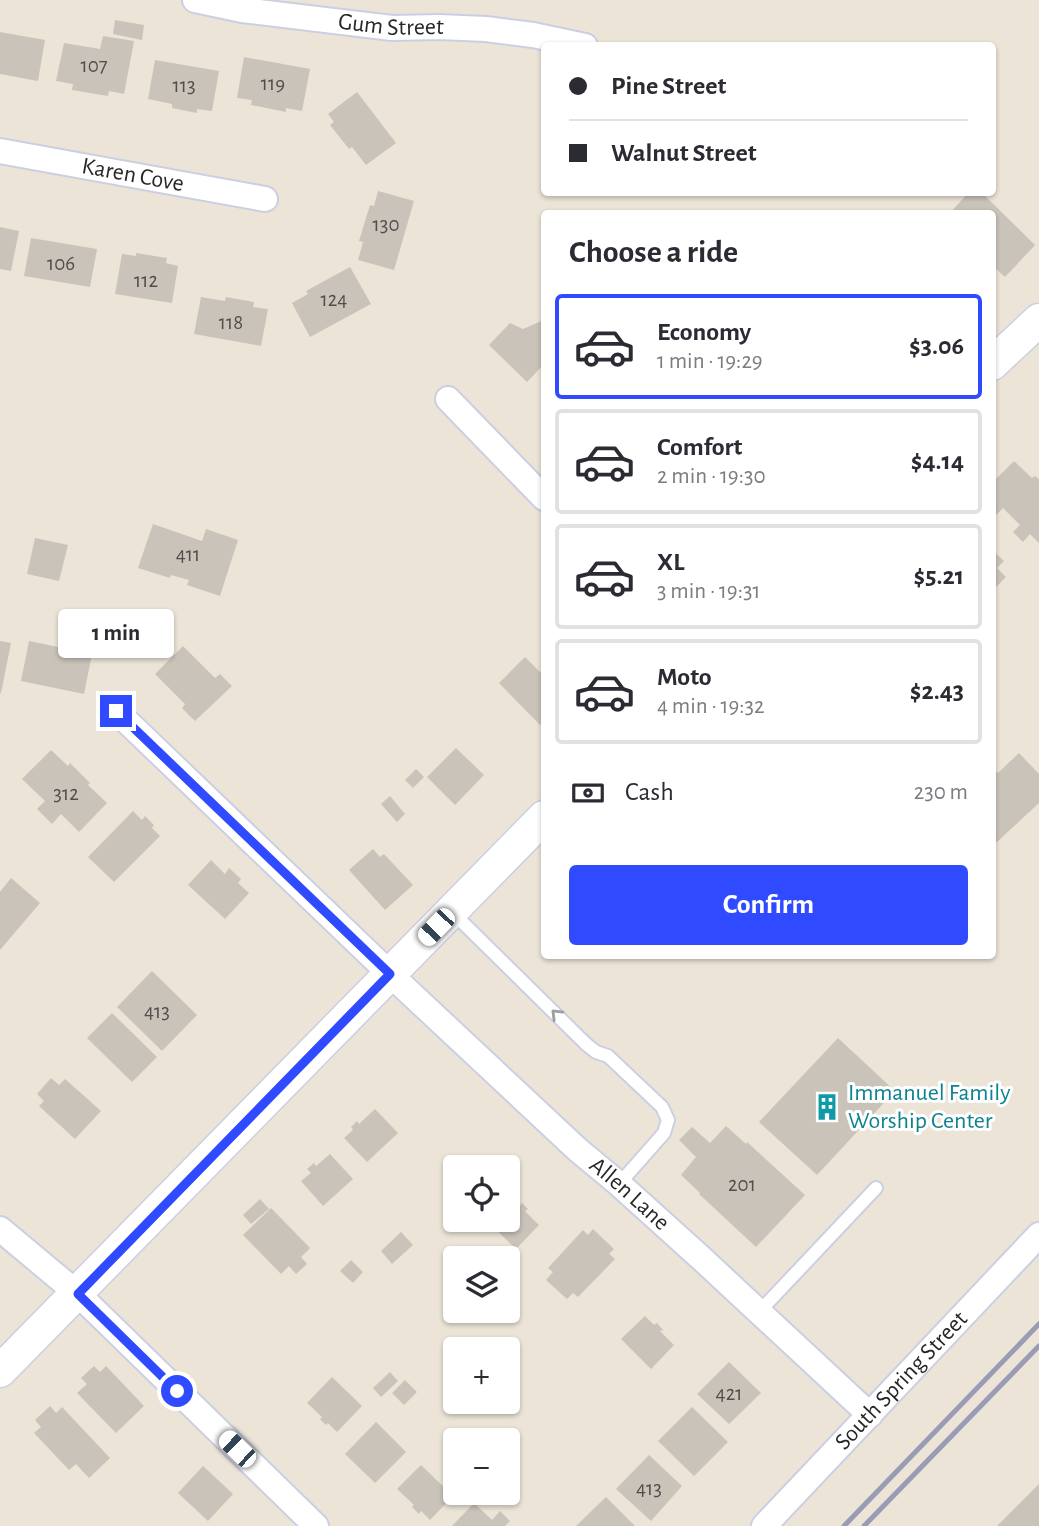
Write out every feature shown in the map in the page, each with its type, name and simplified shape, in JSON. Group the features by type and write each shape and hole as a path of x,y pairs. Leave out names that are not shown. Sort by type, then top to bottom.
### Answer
{"street":[{"name":"Gum Street","path":"195,0 242,10 392,28 486,29 566,42"},
{"name":"Karen Cove","path":"0,151 265,200"},
{"path":"996,360 1039,320"},
{"path":"448,399 541,495"},
{"name":"Allen Lane","path":"116,711 578,1150 619,1184 870,1415"},
{"path":"0,1371 541,820"},
{"path":"0,1229 78,1294 316,1526"},
{"name":"South Spring Street","path":"764,1526 1039,1235"}],"lane":[{"path":"451,911 586,1044 596,1052 608,1056 662,1107 668,1120 664,1133 619,1184"},
{"path":"759,1312 876,1188"}],"building":[{"path":"115,20 144,25 142,40 113,34"},
{"path":"0,32 45,40 38,81 0,74"},
{"path":"103,36 134,41 124,94 109,91 108,96 72,90 73,84 56,81 64,43 100,49"},
{"path":"244,57 310,69 302,111 286,108 286,112 251,105 252,100 237,98"},
{"path":"155,60 219,71 212,111 197,109 197,113 148,99"},
{"path":"357,92 396,143 366,165 330,125 334,122 328,114"},
{"path":"378,191 414,201 394,270 358,260 363,242 359,241 370,205 374,206"},
{"path":"965,196 985,196 1035,245 1005,277 996,269 996,210 953,210"},
{"path":"0,227 19,231 11,271 0,269"},
{"path":"31,238 97,249 90,287 24,276"},
{"path":"136,253 167,258 166,263 178,266 172,303 115,294 122,254 136,256"},
{"path":"350,267 371,304 310,337 292,303 308,294 306,291"},
{"path":"201,297 225,301 226,297 254,302 253,307 268,309 261,346 194,334"},
{"path":"541,321 541,367 527,382 489,345 510,323 523,329"},
{"path":"1014,461 1032,478 1035,476 1039,479 1039,543 1030,534 1023,542 1013,532 1020,525 1003,508 996,515 996,479"},
{"path":"153,524 202,541 206,529 238,540 220,596 187,585 189,580 171,575 170,578 138,568"},
{"path":"35,538 68,545 59,581 27,574"},
{"path":"996,554 1004,561 997,568 1006,577 996,587"},
{"path":"0,641 11,643 1,693 0,693"},
{"path":"29,641 92,654 84,694 21,681"},
{"path":"183,646 215,678 220,674 232,686 195,721 182,708 185,704 155,674"},
{"path":"525,657 541,671 540,725 499,683"},
{"path":"456,748 484,775 455,805 427,777"},
{"path":"51,750 68,766 70,763 107,803 79,832 61,814 52,824 37,809 45,801 22,779"},
{"path":"1019,753 1039,774 1039,803 997,842 996,772 998,773"},
{"path":"416,769 424,777 413,788 405,780"},
{"path":"390,796 405,814 397,822 381,804"},
{"path":"133,811 142,820 145,816 160,836 114,882 88,857"},
{"path":"373,849 380,857 384,854 413,885 385,910 349,870"},
{"path":"211,860 225,874 229,868 241,879 238,883 249,893 225,919 188,885"},
{"path":"11,878 40,903 0,950 0,892"},
{"path":"152,971 197,1015 162,1051 117,1007"},
{"path":"112,1013 157,1057 132,1082 87,1038"},
{"name":"Immanuel Family Worship Center","path":"838,1038 895,1091 817,1175 759,1122"},
{"path":"51,1078 59,1085 65,1079 101,1111 75,1139 39,1106 44,1101 37,1094"},
{"path":"375,1109 398,1133 367,1162 344,1138 353,1130 351,1127 357,1121 359,1124"},
{"name":"Immanuel Family Worship Center","path":"726,1126 805,1195 756,1247 681,1175 696,1157 679,1140 692,1127 710,1143"},
{"path":"330,1154 353,1179 323,1206 301,1181 311,1173 307,1169 314,1163 316,1166"},
{"path":"260,1199 269,1209 251,1224 243,1215"},
{"path":"522,1203 528,1209 525,1211 539,1225 519,1246 513,1246 498,1232 520,1232"},
{"path":"271,1208 310,1248 301,1257 307,1264 296,1274 289,1266 281,1274 243,1235"},
{"path":"593,1229 614,1249 609,1254 615,1259 578,1297 573,1293 567,1299 546,1280 553,1272 548,1268 583,1230 588,1235"},
{"path":"401,1232 413,1245 392,1264 381,1251"},
{"path":"351,1260 363,1272 353,1283 340,1271"},
{"path":"645,1316 654,1325 657,1323 663,1330 660,1331 674,1345 651,1369 621,1339"},
{"path":"729,1362 761,1393 729,1424 697,1394"},
{"path":"94,1366 100,1372 106,1366 144,1406 116,1433 77,1393 87,1384 81,1378"},
{"path":"390,1372 398,1381 381,1397 373,1388"},
{"path":"332,1377 362,1406 337,1432 328,1423 326,1425 320,1419 322,1417 307,1403"},
{"path":"405,1380 417,1392 404,1405 392,1393"},
{"path":"50,1406 56,1413 62,1407 110,1458 89,1478 76,1464 69,1470 34,1433 41,1427 35,1420"},
{"path":"692,1407 728,1442 694,1476 658,1441"},
{"path":"376,1422 406,1452 375,1483 345,1454"},
{"path":"649,1455 682,1486 651,1521 616,1489"},
{"path":"421,1465 443,1486 444,1505 430,1520 421,1511 419,1514 412,1507 414,1505 397,1489"},
{"path":"203,1466 233,1494 208,1521 178,1493"},
{"path":"1039,1484 1039,1526 997,1526"},
{"path":"606,1497 635,1526 576,1526"},
{"path":"472,1505 476,1505 492,1520 500,1511 510,1521 505,1526 452,1526"}],"railway":[{"path":"844,1526 1039,1324"},
{"path":"864,1526 1039,1346"}],"place":[{"name":"Immanuel Family Worship Center","path":"827,1107"}],"route":[{"path":"116,711 390,974 78,1294 177,1391"}]}
